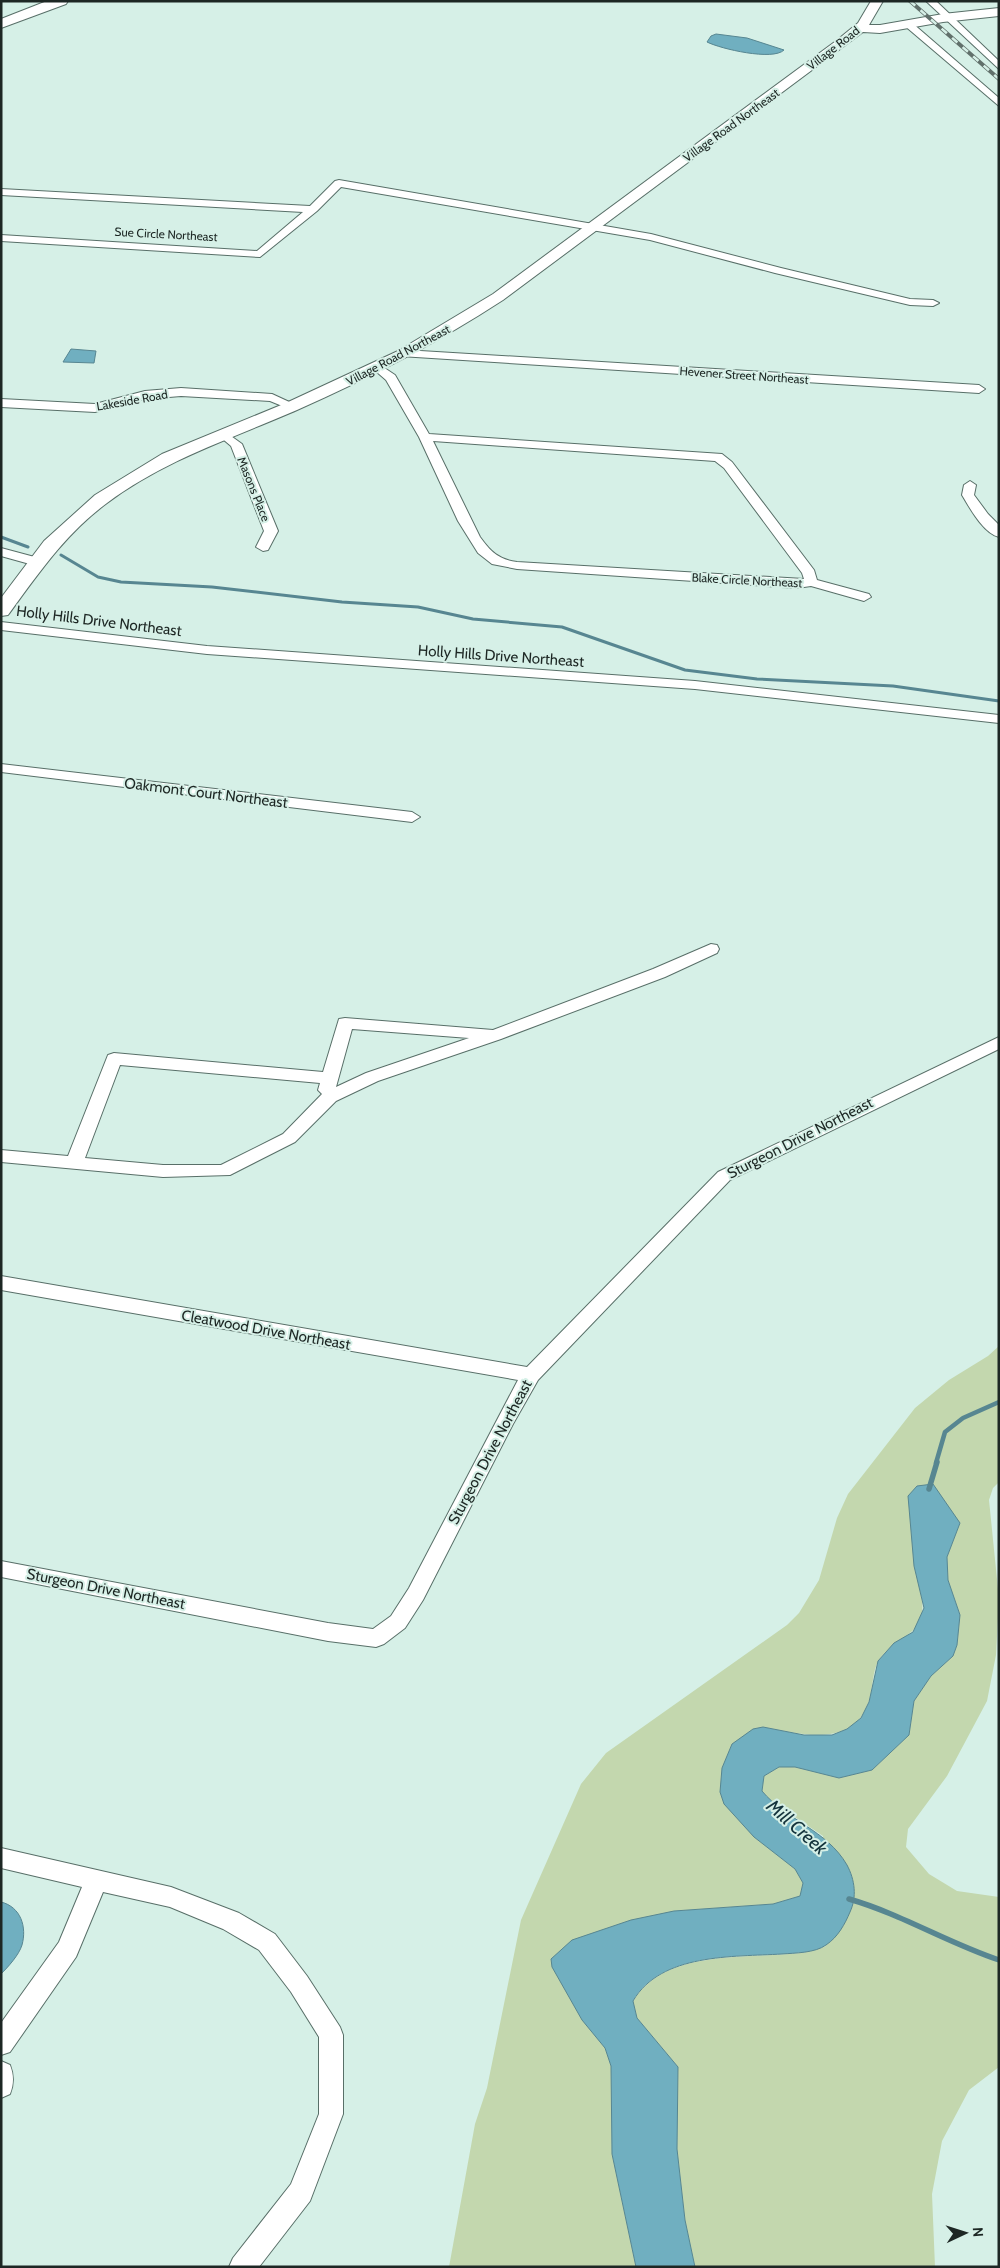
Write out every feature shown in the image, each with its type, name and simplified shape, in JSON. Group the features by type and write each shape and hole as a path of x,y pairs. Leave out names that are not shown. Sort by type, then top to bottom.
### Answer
{"highway":[{"path":"1,24 61,1"}],"main road":[{"name":"Village Road","path":"792,80 860,28 877,1"},
{"path":"860,28 878,30 950,17 999,12"},
{"name":"Village Road Northeast","path":"1,611 37,562 75,520 101,499 168,458 292,406 404,354 445,331 498,297 792,80"}],"street":[{"path":"930,1 950,17 961,33 999,66"},
{"path":"908,24 999,103"},
{"name":"Sue Circle Northeast","path":"1,238 260,254 339,183 592,227"},
{"path":"1,192 313,208"},
{"path":"592,227 650,237 779,271 910,302 933,303"},
{"name":"Hevener Street Northeast","path":"404,354 979,389"},
{"name":"Blake Circle Northeast","path":"377,367 391,378 425,437 474,537 491,559 508,564 544,567 797,584 811,582 809,573 728,465 718,457 425,437"},
{"name":"Lakeside Road","path":"1,403 95,408 145,395 181,392 272,398 292,406"},
{"name":"Masons Place","path":"224,435 236,444 271,531 263,547"},
{"path":"970,485 968,495 983,517 999,533"},
{"path":"1,552 37,562"},
{"path":"811,582 864,597"},
{"name":"Holly Hills Drive Northeast","path":"1,626 207,650 695,685 999,719"},
{"name":"Oakmont Court Northeast","path":"1,768 412,817"},
{"path":"1,1156 163,1171 224,1171 289,1138 330,1097 372,1077 495,1035 659,973 711,949"},
{"path":"324,1104 345,1023 495,1035"},
{"name":"Sturgeon Drive Northeast","path":"1,1569 328,1632 376,1638 398,1622 416,1594 530,1375 724,1176 999,1042"},
{"path":"74,1163 114,1059 330,1078"},
{"name":"Cleatwood Drive Northeast","path":"1,1283 530,1375"},
{"path":"1,1858 97,1879 171,1898 232,1921 268,1942 299,1984 332,2036 331,2114 301,2192 242,2267"},
{"path":"1,2044 68,1949 97,1879"},
{"path":"1,2073 1,2086"}],"green space":[{"path":"999,1346 999,1482 993,1488 989,1500 999,1599 996,1655 987,1701 947,1776 908,1829 906,1847 929,1874 957,1891 999,1897 999,2067 969,2090 942,2141 932,2194 935,2267 695,2267 685,2220 677,2149 678,2067 637,2018 633,2002 647,1985 664,1973 685,1965 732,1957 800,1953 826,1946 823,1836 771,1801 762,1791 764,1776 779,1767 795,1767 839,1778 872,1770 909,1735 914,1701 931,1676 953,1656 957,1645 960,1615 948,1580 947,1557 960,1523 914,1566 921,1592 921,1619 917,1627 889,1649 879,1660 875,1669 869,1701 862,1716 851,1726 839,1732 824,1735 793,1733 763,1727 754,1837 795,1869 803,1883 800,1896 773,1904 674,1911 582,2019 605,2048 611,2066 612,2154 636,2267 449,2267 475,2124 487,2088 521,1920 581,1784 606,1753 787,1625 799,1613 819,1580 837,1518 848,1494 915,1408 949,1380 988,1356"}],"water":[{"path":"716,34 747,38 784,50 769,54 735,51 707,42 711,36"},
{"path":"71,349 96,351 94,363 63,362"},
{"path":"933,1484 960,1523 947,1557 948,1580 960,1615 957,1645 953,1656 931,1676 914,1701 909,1735 872,1770 839,1778 795,1767 779,1767 764,1776 762,1791 783,1810 829,1843 847,1865 852,1877 854,1900 843,1926 830,1942 821,1948 811,1951 721,1958 680,1966 661,1974 645,1985 633,2001 637,2018 678,2067 677,2149 685,2220 695,2267 636,2267 612,2154 611,2066 605,2048 582,2020 552,1967 551,1959 572,1940 631,1920 674,1911 773,1904 800,1896 803,1883 795,1869 754,1837 724,1804 720,1792 722,1768 732,1744 753,1729 763,1727 804,1735 832,1735 847,1729 861,1718 869,1702 878,1661 894,1643 913,1632 924,1608 914,1566 908,1496 917,1486"},
{"path":"1,1902 18,1913 24,1931 22,1945 18,1953 1,1974"}],"waterway":[{"path":"1,537 28,547"},
{"path":"61,555 98,577 121,582 212,587 342,602 418,607 473,619 562,627 685,670 757,679 893,686 999,701"},
{"name":"Mill Creek","path":"936,1463 945,1432 963,1418 999,1402"},
{"name":"Mill Creek","path":"929,1489 937,1462"},
{"path":"849,1899 887,1912 999,1960"}],"railway":[{"path":"910,1 999,79"}]}
